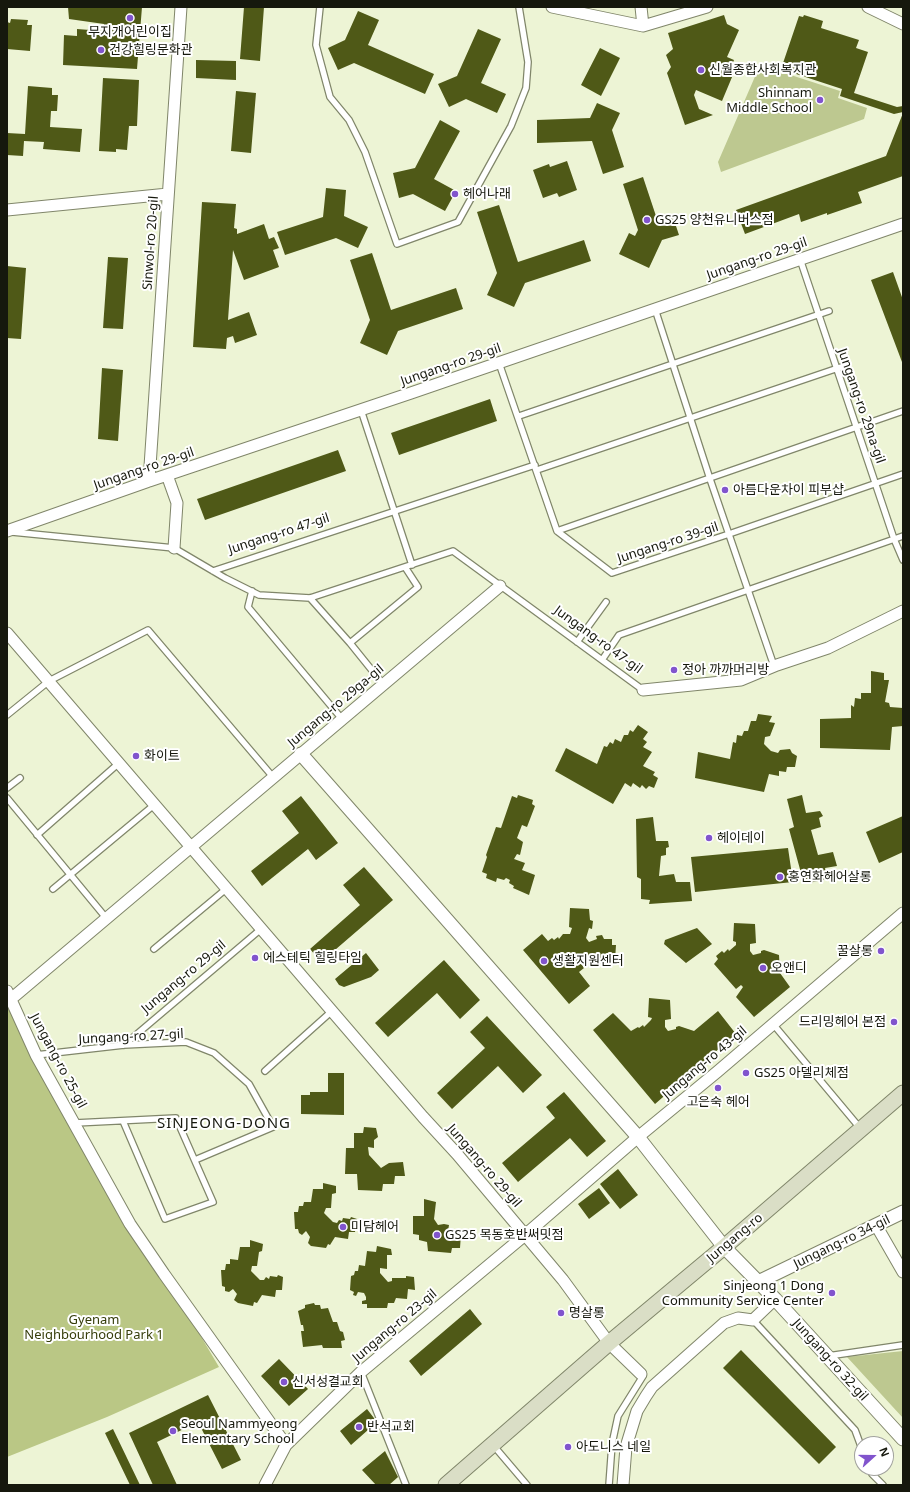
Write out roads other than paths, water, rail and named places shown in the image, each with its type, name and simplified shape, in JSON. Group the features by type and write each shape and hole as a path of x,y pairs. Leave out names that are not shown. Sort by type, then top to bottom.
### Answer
{"main road":[{"name":"Jungang-ro","path":"446,1485 609,1343 903,1094"}],"street":[{"name":"Sinwol-ro 20-gil","path":"149,481 180,7"},
{"path":"552,7 643,26 707,7"},
{"path":"641,7 643,26"},
{"path":"868,7 903,24"},
{"path":"7,210 168,194"},
{"name":"Jungang-ro 29-gil","path":"7,531 149,481 499,363 903,224"},
{"path":"167,475 177,503 174,548"},
{"name":"Jungang-ro 29ga-gil","path":"191,848 500,586"},
{"name":"Jungang-ro 47-gil","path":"643,690 740,680 774,666 828,648 903,611"},
{"name":"Jungang-ro 29-gil","path":"7,632 423,1118 457,1154 563,1280 609,1343 642,1375"},
{"name":"Jungang-ro 32-gil","path":"301,754 638,1137 724,1247 775,1299 903,1439"},
{"path":"9,995 107,919 191,848"},
{"name":"Jungang-ro 43-gil","path":"525,1235 638,1137 903,913"},
{"name":"Jungang-ro 25-gil","path":"9,995 36,1055 75,1122"},
{"path":"75,1122 130,1224 286,1444"},
{"name":"Jungang-ro 34-gil","path":"758,1282 903,1212"},
{"path":"876,1225 903,1272"},
{"name":"Jungang-ro 23-gil","path":"265,1485 286,1444 361,1372 525,1235"},
{"path":"623,1485 626,1446 637,1412 652,1387 724,1323 738,1318 753,1320 775,1299"}],"lane":[{"path":"320,7 316,45 330,98 349,120 365,152 397,244 458,222 511,126 526,88 528,62 519,7"},
{"name":"Jungang-ro 29na-gil","path":"800,259 894,539 903,560"},
{"name":"Jungang-ro 39-gil","path":"656,309 710,479 774,666"},
{"path":"518,416 829,311"},
{"path":"499,363 557,531 903,411"},
{"path":"536,468 691,418 847,365"},
{"path":"361,410 412,565"},
{"name":"Jungang-ro 47-gil","path":"214,570 394,511 536,468"},
{"name":"Jungang-ro 39-gil","path":"557,531 612,572 729,534 903,474"},
{"name":"Jungang-ro 47-gil","path":"7,531 174,548 214,570 225,578 259,595 310,598 453,551 643,690"},
{"path":"602,660 619,635 903,536"},
{"path":"350,643 418,587 405,567"},
{"path":"252,591 248,607 342,719"},
{"path":"310,598 384,684"},
{"path":"578,642 606,602"},
{"path":"7,715 49,680 148,630 273,778"},
{"path":"37,835 119,763"},
{"path":"7,788 20,778"},
{"path":"7,798 107,919"},
{"path":"53,889 154,805"},
{"path":"154,950 226,889"},
{"name":"Jungang-ro 29-gil","path":"124,1045 261,929"},
{"path":"265,1071 332,1011"},
{"path":"773,1024 861,1129"},
{"name":"Jungang-ro 27-gil","path":"36,1055 124,1045 186,1042 214,1053 249,1084 273,1127 195,1160"},
{"name":"Jungang-ro 25-gil","path":"75,1122 176,1118 213,1202 165,1219 123,1121"},
{"path":"753,1320 855,1430 857,1436"},
{"path":"827,1357 903,1345"},
{"path":"361,1372 406,1485"},
{"path":"609,1485 612,1444 618,1416 642,1375"},
{"path":"493,1444 527,1485"},
{"path":"874,1476 883,1485"}],"place":[{"name":"무지개어린이집","path":"130,18"},
{"name":"건강힐링문화관","path":"101,50"},
{"name":"신월종합사회복지관","path":"701,70"},
{"name":"Shinnam Middle School","path":"820,100"},
{"name":"헤어나래","path":"455,194"},
{"name":"GS25 양천유니버스점","path":"647,220"},
{"name":"아름다운차이 피부샵","path":"725,490"},
{"name":"정아 까까머리방","path":"674,670"},
{"name":"화이트","path":"136,756"},
{"name":"헤이데이","path":"709,838"},
{"name":"홍연화헤어살롱","path":"780,877"},
{"name":"꿀살롱","path":"881,951"},
{"name":"에스테틱 힐링타임","path":"255,958"},
{"name":"생활지원센터","path":"544,961"},
{"name":"오앤디","path":"763,968"},
{"name":"드리밍헤어 본점","path":"894,1022"},
{"name":"GS25 아델리체점","path":"746,1073"},
{"name":"고은숙 헤어","path":"718,1088"},
{"name":"미담헤어","path":"343,1227"},
{"name":"GS25 목동호반써밋점","path":"437,1235"},
{"name":"Sinjeong 1 Dong Community Service Center","path":"832,1293"},
{"name":"명살롱","path":"561,1313"},
{"name":"신서성결교회","path":"284,1382"},
{"name":"반석교회","path":"359,1427"},
{"name":"Seoul Nammyeong Elementary School","path":"173,1431"},
{"name":"아도니스 네일","path":"568,1447"}],"district":[{"name":"SINJEONG-DONG","path":"224,1124"}],"park label":[{"name":"Gyenam Neighbourhood Park 1","path":"94,1328"}]}
